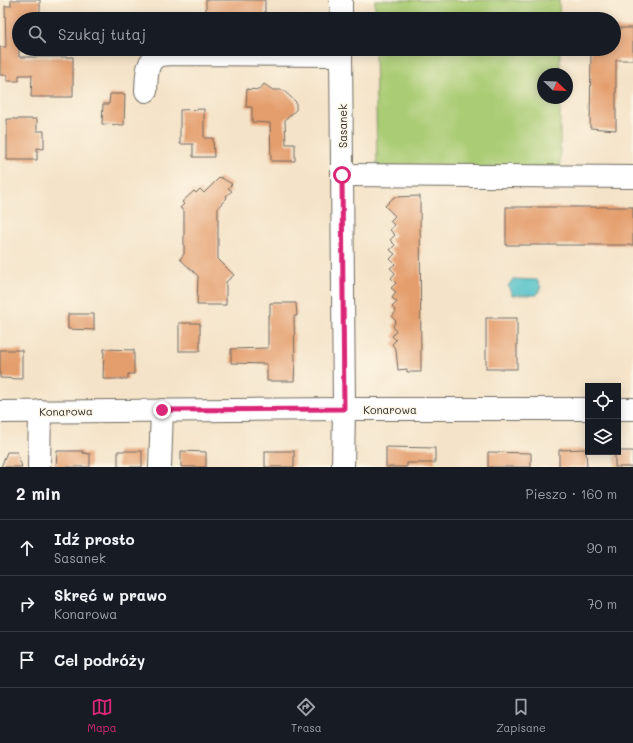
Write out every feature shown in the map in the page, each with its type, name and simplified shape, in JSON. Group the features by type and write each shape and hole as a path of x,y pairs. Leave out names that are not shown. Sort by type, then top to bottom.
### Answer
{"street":[{"path":"340,0 341,12"},
{"path":"146,91 147,70 151,60 157,56"},
{"name":"Sasanek","path":"341,56 344,409 343,467"},
{"path":"342,175 633,177"},
{"name":"Konarowa","path":"0,412 344,409 585,409"},
{"path":"621,409 633,409"},
{"path":"160,467 162,410"},
{"path":"39,467 40,411"}],"green space":[{"path":"375,0 559,0 560,12 375,12"},
{"path":"375,56 560,56 560,68 537,68 537,104 560,104 560,168 377,167"}],"water":[{"path":"513,279 537,280 541,287 537,295 512,295 508,286"}],"building":[{"path":"11,0 40,0 40,12 12,12 12,56 73,57 73,97 31,97 32,75 19,75 19,81 7,81 7,75 0,75 0,47 6,47 5,6 11,6"},
{"path":"206,0 265,0 265,12 206,12"},
{"path":"621,28 633,28 633,60 616,60 616,130 590,128 591,56 621,56"},
{"path":"264,84 273,90 283,90 296,102 296,110 285,120 286,144 295,144 295,161 271,161 270,123 252,122 252,107 246,107 247,89 259,90"},
{"path":"110,94 125,94 124,125 102,124 103,104 109,104"},
{"path":"204,109 204,138 213,138 214,157 193,157 193,144 180,144 180,110"},
{"path":"7,119 37,119 37,131 44,131 44,149 37,148 37,160 7,160"},
{"path":"220,177 232,184 228,188 232,191 226,196 227,198 218,207 218,259 234,275 226,282 226,305 197,305 198,276 180,259 184,254 184,211 180,208 184,204 182,202 194,191 196,193 200,189 204,193"},
{"path":"420,196 421,372 407,372 407,369 398,370 396,350 392,344 396,340 392,336 396,331 393,326 396,321 392,317 396,311 392,307 397,302 392,298 396,292 391,288 396,283 391,278 395,273 390,268 395,264 390,259 395,254 390,250 395,245 390,240 395,235 390,230 394,225 390,221 395,216 385,206 394,197"},
{"path":"506,207 633,207 633,245 506,245"},
{"path":"270,303 296,303 297,316 294,316 294,381 267,381 267,364 231,363 231,349 268,348 268,315 270,315"},
{"path":"68,314 94,314 94,330 68,329"},
{"path":"486,318 517,318 517,369 486,369"},
{"path":"179,323 200,323 200,351 179,351"},
{"path":"104,349 134,350 134,374 128,374 128,379 103,379"},
{"path":"0,350 22,350 22,379 0,378"},
{"path":"386,447 435,448 435,463 407,463 407,467 386,467"},
{"path":"585,449 587,467 559,467 559,450"},
{"path":"57,451 83,451 83,453 90,454 90,467 56,467"},
{"path":"118,451 142,451 142,467 118,467"},
{"path":"181,451 206,452 206,467 181,467"},
{"path":"265,451 294,451 294,467 265,467"},
{"path":"621,451 633,451 633,467 615,467 615,455 621,455"},
{"path":"7,452 17,452 22,467 1,467"},
{"path":"488,452 531,453 531,467 488,467"}],"route":[{"path":"162,410 344,409 342,175"}]}
